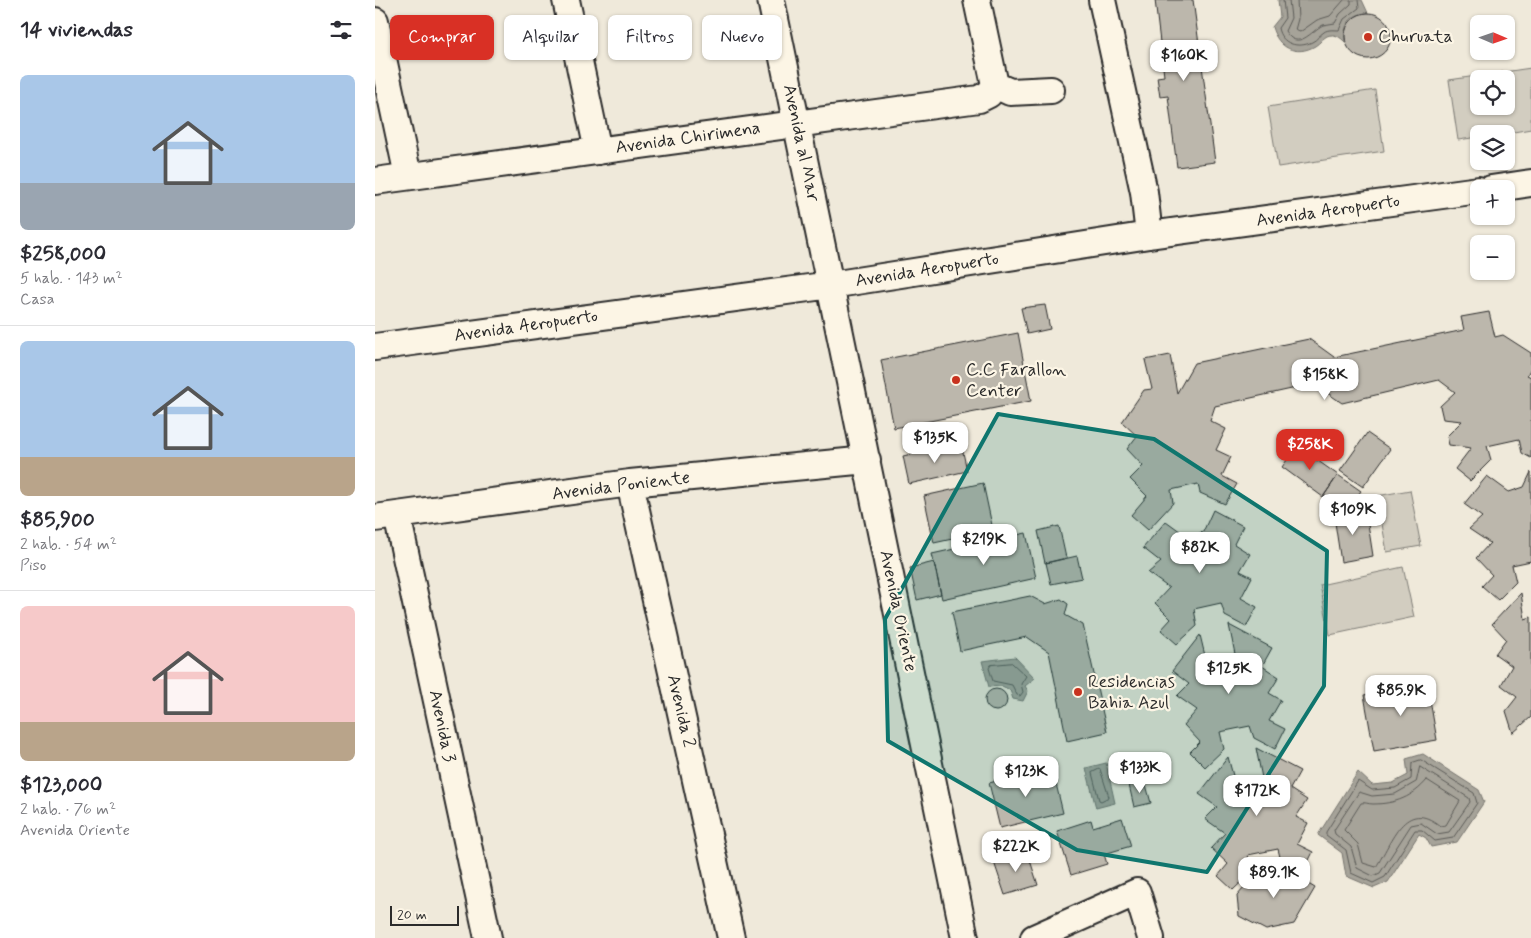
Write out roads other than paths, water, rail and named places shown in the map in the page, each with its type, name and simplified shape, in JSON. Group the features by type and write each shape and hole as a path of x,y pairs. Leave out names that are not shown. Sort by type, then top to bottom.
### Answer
{"street":[{"path":"566,0 598,151"},
{"name":"Avenida al Mar","path":"771,0 831,285"},
{"path":"977,0 995,85 1010,92 1051,90"},
{"path":"1102,0 1145,192 1149,235"},
{"path":"375,21 408,176"},
{"name":"Avenida Chirimena","path":"375,181 979,98 989,94 995,85"},
{"path":"1515,185 1531,183"},
{"name":"Avenida Aeropuerto","path":"375,347 831,285 1149,235 1470,191"},
{"name":"Avenida Oriente","path":"831,285 965,938"},
{"name":"Avenida Poniente","path":"386,516 631,483 867,460"},
{"name":"Avenida 2","path":"631,483 731,938"},
{"name":"Avenida 3","path":"386,516 488,938"},
{"path":"1034,938 1137,892 1151,938"}],"water":[{"path":"1278,0 1362,0 1368,13 1352,18 1345,30 1345,42 1337,36 1330,35 1315,46 1301,51 1289,49 1283,45 1275,34 1272,27 1280,17"},
{"path":"1015,657 1035,678 1025,686 1028,691 1023,701 1013,699 1010,690 1002,686 989,687 982,661"},
{"path":"1423,754 1479,790 1484,802 1457,842 1431,847 1426,838 1419,834 1388,882 1374,888 1346,876 1342,853 1318,835 1358,772 1372,785 1393,783 1408,775 1406,759"},
{"path":"1106,763 1115,803 1096,808 1086,768"}],"place":[{"name":"Churuata","path":"1368,37"},
{"name":"C.C Farallon Center","path":"956,380"},
{"name":"Residencias Bahia Azul","path":"1078,692"}]}
